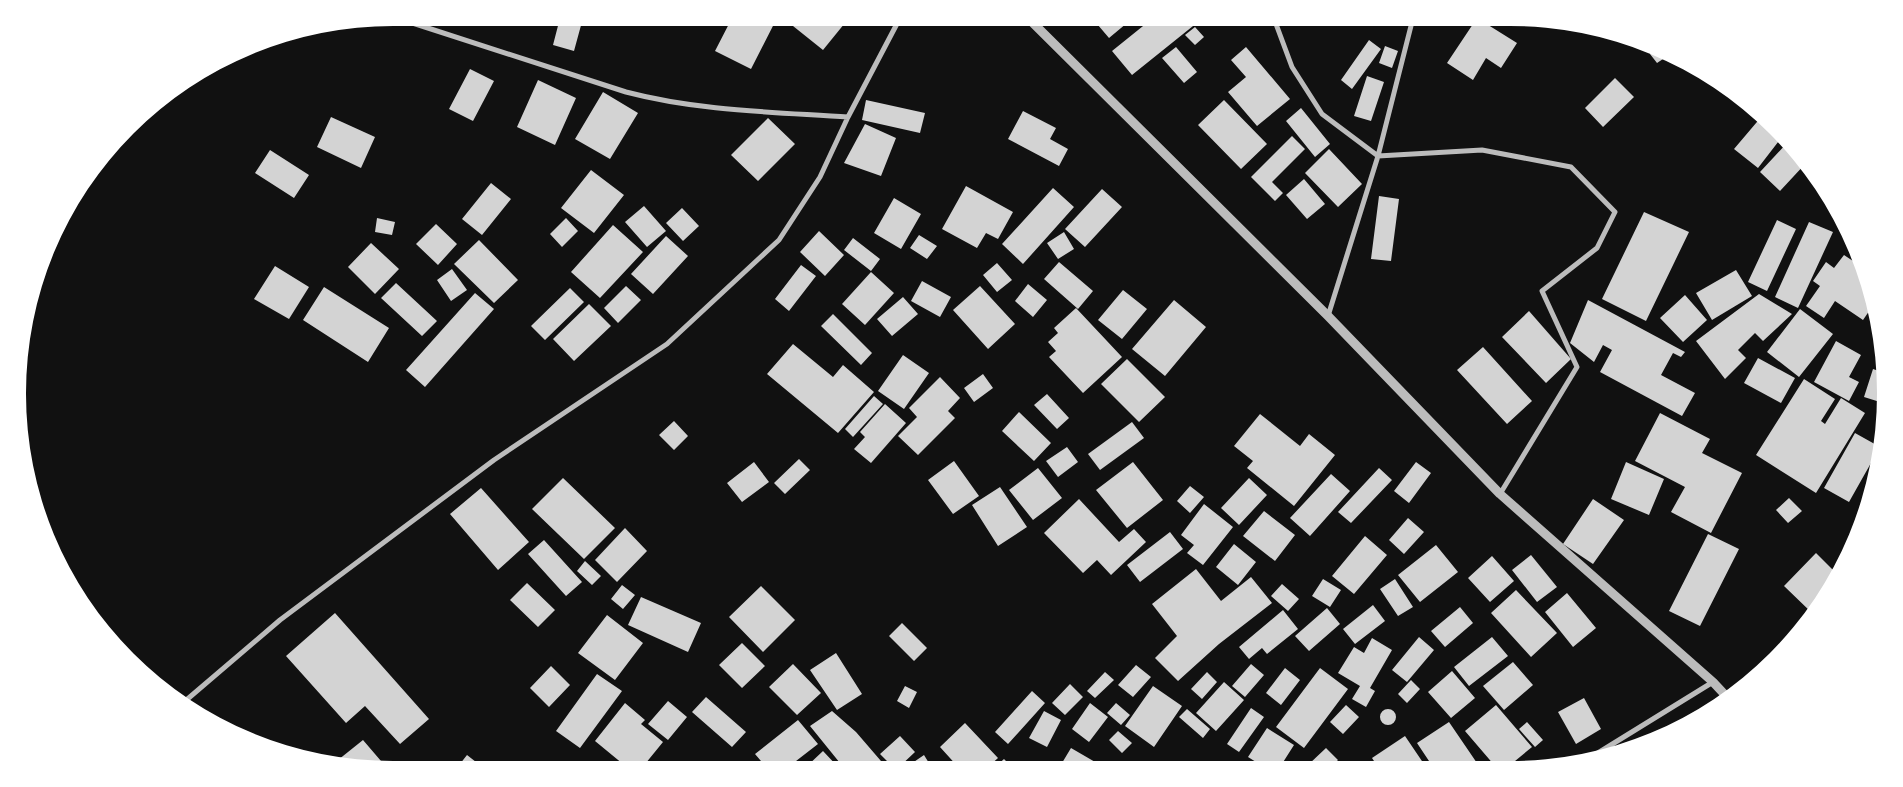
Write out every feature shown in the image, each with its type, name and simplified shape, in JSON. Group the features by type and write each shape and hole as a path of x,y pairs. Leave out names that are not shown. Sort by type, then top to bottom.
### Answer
{"street":[{"path":"422,26 656,100 689,105 848,118"},
{"path":"188,698 280,620 486,466 667,344 779,240 820,177 896,26"},
{"path":"1036,26 1328,316 1500,494 1723,693"},
{"path":"1277,26 1292,67 1322,114 1378,156 1482,150 1571,167 1615,212 1597,248 1542,291 1577,368 1500,494"},
{"path":"1328,316 1378,156 1412,26"},
{"path":"1607,747 1713,682"}],"building":[{"path":"558,26 581,26 574,51 553,45"},
{"path":"728,26 773,26 751,69 715,51"},
{"path":"793,26 842,26 823,50"},
{"path":"1099,26 1123,26 1109,38"},
{"path":"1143,26 1193,26 1132,75 1112,51"},
{"path":"1472,26 1490,26 1517,43 1501,68 1486,58 1473,80 1447,63"},
{"path":"1195,27 1204,37 1195,45 1185,35"},
{"path":"1369,40 1381,49 1352,89 1341,80"},
{"path":"1385,46 1398,51 1392,68 1379,63"},
{"path":"1176,47 1197,72 1184,83 1162,58"},
{"path":"1246,47 1290,99 1257,126 1228,92 1246,77 1231,60"},
{"path":"1650,54 1662,60 1657,63"},
{"path":"470,69 494,81 473,121 449,109"},
{"path":"1367,76 1384,82 1371,121 1354,116"},
{"path":"1615,78 1634,97 1603,127 1585,108"},
{"path":"538,80 576,98 555,145 517,127"},
{"path":"603,92 638,113 610,159 575,139"},
{"path":"866,100 925,113 920,133 862,120"},
{"path":"1224,100 1267,144 1241,169 1198,125"},
{"path":"1301,108 1330,144 1315,157 1286,121"},
{"path":"1023,111 1056,128 1050,139 1068,149 1059,166 1008,139"},
{"path":"331,117 375,137 361,168 317,147"},
{"path":"768,118 795,144 758,181 731,155"},
{"path":"1757,122 1778,143 1758,168 1734,149"},
{"path":"865,124 896,138 881,176 844,163"},
{"path":"1292,136 1305,149 1272,182 1283,193 1275,201 1251,177"},
{"path":"1783,148 1800,169 1780,191 1760,172"},
{"path":"1329,149 1362,184 1338,207 1305,173"},
{"path":"270,150 309,175 294,198 255,173"},
{"path":"591,170 624,195 594,233 561,208"},
{"path":"1304,179 1325,204 1307,219 1286,195"},
{"path":"491,183 511,199 482,235 462,219"},
{"path":"966,186 1013,212 998,239 986,233 977,248 942,229"},
{"path":"1053,188 1074,207 1023,264 1002,244"},
{"path":"1102,189 1122,207 1085,247 1065,229"},
{"path":"1379,196 1399,199 1391,261 1371,259"},
{"path":"894,198 921,214 901,249 874,233"},
{"path":"644,206 666,231 647,247 625,222"},
{"path":"682,208 699,226 683,241 666,223"},
{"path":"1644,212 1689,232 1646,321 1602,299"},
{"path":"377,218 395,222 392,235 375,232"},
{"path":"566,218 578,231 562,247 550,234"},
{"path":"1777,220 1796,229 1767,291 1748,282"},
{"path":"1809,222 1833,232 1798,308 1775,297"},
{"path":"436,224 457,244 438,265 416,244"},
{"path":"613,225 643,252 600,298 571,272"},
{"path":"819,231 844,255 825,276 800,252"},
{"path":"1064,232 1074,249 1058,259 1047,243"},
{"path":"919,235 937,246 927,259 910,248"},
{"path":"666,236 688,256 653,294 631,274"},
{"path":"853,238 880,259 871,271 844,250"},
{"path":"479,240 518,280 494,303 454,264"},
{"path":"371,243 399,269 375,294 348,267"},
{"path":"1844,255 1852,260 1868,313 1863,320 1835,301 1824,318 1806,306 1820,286 1813,281 1826,262 1834,268"},
{"path":"1059,262 1093,291 1078,309 1044,279"},
{"path":"997,263 1012,280 997,292 983,275"},
{"path":"801,265 816,276 789,311 775,299"},
{"path":"275,266 309,287 289,319 254,299"},
{"path":"452,269 467,290 451,301 437,280"},
{"path":"1736,270 1752,296 1712,320 1696,293"},
{"path":"871,272 894,293 865,325 842,304"},
{"path":"922,281 951,297 940,317 911,301"},
{"path":"396,283 437,321 422,336 381,298"},
{"path":"1028,284 1047,300 1033,317 1015,301"},
{"path":"626,286 641,300 618,323 604,308"},
{"path":"980,286 1015,324 988,349 953,310"},
{"path":"324,287 389,328 368,362 303,320"},
{"path":"570,288 584,302 545,340 531,326"},
{"path":"1123,290 1147,309 1122,339 1098,320"},
{"path":"475,293 494,309 425,387 406,370"},
{"path":"1759,294 1792,314 1763,341 1755,333 1738,350 1746,358 1725,379 1696,341"},
{"path":"1685,295 1707,320 1683,342 1660,318"},
{"path":"903,297 918,314 892,336 877,319"},
{"path":"1174,300 1206,327 1165,376 1132,349"},
{"path":"1588,300 1685,352 1681,357 1673,353 1661,375 1695,393 1682,416 1600,372 1612,350 1603,345 1594,362 1570,343"},
{"path":"589,304 611,326 574,361 553,339"},
{"path":"1076,308 1122,357 1083,393 1049,357 1056,351 1048,342 1058,333 1054,328"},
{"path":"1800,309 1833,334 1799,377 1767,352"},
{"path":"1529,311 1571,359 1546,383 1502,337"},
{"path":"833,314 872,353 861,365 821,326"},
{"path":"1836,341 1861,355 1849,377 1859,382 1849,401 1814,382"},
{"path":"793,344 833,377 843,365 874,392 838,433 767,374"},
{"path":"1483,347 1532,401 1507,424 1457,370"},
{"path":"903,355 929,373 904,409 878,391"},
{"path":"1758,358 1795,378 1781,403 1744,383"},
{"path":"1127,359 1165,397 1139,422 1101,384"},
{"path":"1873,369 1876,370 1877,401 1864,397"},
{"path":"983,374 993,388 974,402 964,388"},
{"path":"940,377 960,398 948,411 955,418 918,455 898,436 917,417 909,408"},
{"path":"1804,379 1835,399 1821,421 1825,424 1841,398 1865,413 1816,493 1756,455"},
{"path":"1047,394 1069,418 1057,429 1034,405"},
{"path":"874,396 883,404 853,437 845,429"},
{"path":"885,404 906,423 871,463 854,449 865,437 860,432"},
{"path":"1019,412 1051,443 1034,461 1002,431"},
{"path":"1660,413 1710,439 1702,453 1742,473 1711,533 1671,512 1685,487 1635,461"},
{"path":"1260,414 1300,446 1309,434 1335,455 1294,506 1247,468 1253,461 1234,446"},
{"path":"674,421 688,436 674,450 659,435"},
{"path":"1132,422 1144,438 1100,470 1088,454"},
{"path":"1855,433 1874,443 1870,465 1849,502 1824,488"},
{"path":"1067,447 1078,462 1058,477 1046,461"},
{"path":"799,459 810,470 785,494 774,483"},
{"path":"954,461 979,496 953,514 928,480"},
{"path":"754,462 769,482 742,502 727,483"},
{"path":"1133,462 1163,500 1127,528 1096,490"},
{"path":"1416,462 1431,473 1409,503 1394,491"},
{"path":"1626,462 1664,479 1649,515 1611,499"},
{"path":"1038,468 1062,498 1033,520 1009,490"},
{"path":"1379,468 1392,480 1351,523 1338,512"},
{"path":"1331,474 1350,491 1310,536 1290,518"},
{"path":"563,478 615,528 584,559 532,509"},
{"path":"1249,478 1267,495 1239,525 1221,508"},
{"path":"1190,486 1204,497 1190,513 1177,501"},
{"path":"1000,487 1027,527 998,546 972,505"},
{"path":"481,488 529,542 498,570 450,514"},
{"path":"1789,498 1802,511 1788,523 1776,510"},
{"path":"1079,499 1119,542 1134,529 1146,542 1111,575 1097,560 1083,573 1044,533"},
{"path":"1593,499 1624,520 1593,564 1563,544"},
{"path":"1204,504 1233,527 1203,565 1187,553 1194,545 1181,535"},
{"path":"1264,511 1295,535 1275,561 1243,536"},
{"path":"1408,518 1424,532 1404,554 1389,540"},
{"path":"625,528 647,551 617,582 595,560"},
{"path":"1170,532 1183,549 1140,582 1127,565"},
{"path":"1708,534 1739,549 1700,626 1669,611"},
{"path":"1365,536 1387,555 1354,594 1332,576"},
{"path":"544,540 582,582 566,596 528,554"},
{"path":"1234,544 1256,562 1238,585 1216,567"},
{"path":"1436,545 1458,572 1420,602 1398,575"},
{"path":"1816,553 1832,569 1807,608 1784,586"},
{"path":"1531,555 1557,587 1537,602 1512,570"},
{"path":"1492,556 1514,581 1490,602 1468,578"},
{"path":"585,561 601,576 592,585 577,571"},
{"path":"1196,569 1221,601 1251,577 1272,603 1219,644 1178,681 1155,658 1177,636 1152,604"},
{"path":"1323,579 1341,590 1330,607 1312,596"},
{"path":"1395,579 1413,607 1398,616 1380,589"},
{"path":"527,583 555,610 538,627 510,600"},
{"path":"1282,584 1299,599 1288,611 1271,596"},
{"path":"622,585 635,595 623,609 611,599"},
{"path":"761,586 795,620 763,652 729,617"},
{"path":"1516,590 1557,633 1531,657 1491,613"},
{"path":"1567,593 1596,628 1573,647 1545,612"},
{"path":"641,597 701,623 688,652 628,625"},
{"path":"1373,605 1385,621 1355,644 1343,629"},
{"path":"1460,607 1473,623 1445,647 1431,631"},
{"path":"1327,608 1340,624 1309,651 1295,636"},
{"path":"1283,610 1298,629 1267,654 1262,648 1249,659 1239,647"},
{"path":"335,613 429,719 400,744 365,706 346,723 286,656"},
{"path":"607,615 643,643 615,680 578,653"},
{"path":"902,623 927,648 914,661 889,636"},
{"path":"1419,637 1434,650 1407,682 1392,670"},
{"path":"1492,637 1508,656 1469,686 1454,667"},
{"path":"1372,638 1392,650 1370,688 1375,691 1366,707 1352,699 1360,686 1338,673 1354,647 1364,653"},
{"path":"742,643 765,666 742,688 719,665"},
{"path":"836,653 862,694 837,710 810,670"},
{"path":"1513,662 1533,685 1504,710 1483,686"},
{"path":"793,664 821,693 797,715 769,687"},
{"path":"1251,664 1264,675 1245,697 1232,686"},
{"path":"1136,665 1151,677 1133,697 1118,685"},
{"path":"551,666 570,685 549,707 530,688"},
{"path":"1285,668 1300,680 1281,705 1266,693"},
{"path":"1320,668 1348,689 1304,748 1276,727"},
{"path":"1452,671 1475,698 1451,718 1428,692"},
{"path":"1105,672 1114,680 1095,698 1087,691"},
{"path":"1207,672 1217,682 1202,699 1191,689"},
{"path":"597,674 622,691 580,748 556,731"},
{"path":"1411,680 1420,689 1407,703 1398,694"},
{"path":"1224,682 1244,700 1216,731 1196,713"},
{"path":"1070,684 1083,697 1065,715 1052,703"},
{"path":"905,686 917,692 909,708 897,701"},
{"path":"1153,686 1182,706 1154,747 1125,726"},
{"path":"1032,691 1045,703 1008,744 995,732"},
{"path":"706,697 746,732 732,747 692,712"},
{"path":"1584,698 1601,729 1576,744 1558,712"},
{"path":"668,701 687,717 668,740 648,724"},
{"path":"625,703 645,720 641,724 663,742 648,761 619,761 595,741"},
{"path":"1090,703 1108,717 1089,742 1072,729"},
{"path":"1116,703 1130,715 1121,725 1107,713"},
{"path":"1346,705 1359,717 1343,734 1330,722"},
{"path":"1496,705 1532,747 1515,761 1491,761 1465,731"},
{"path":"1251,708 1264,717 1239,752 1227,744"},
{"path":"1187,709 1210,729 1203,738 1179,717"},
{"path":"1385,709 1391,709 1396,714 1394,723 1385,725 1380,720 1380,714"},
{"path":"832,711 856,732 881,761 838,761 810,726"},
{"path":"1044,711 1061,720 1047,747 1029,738"},
{"path":"798,720 818,744 796,761 761,761 755,754"},
{"path":"1449,722 1476,761 1429,761 1417,743"},
{"path":"1527,722 1543,740 1535,747 1519,729"},
{"path":"965,723 998,758 995,761 953,761 940,747"},
{"path":"1267,728 1294,745 1284,761 1254,761 1248,757"},
{"path":"1118,731 1132,743 1122,753 1109,740"},
{"path":"900,736 915,752 905,761 887,761 880,754"},
{"path":"1405,736 1422,761 1374,761 1372,758"},
{"path":"363,740 381,760 369,760 341,757"},
{"path":"1071,748 1093,761 1063,761"},
{"path":"1326,748 1338,760 1337,761 1312,761"},
{"path":"823,751 832,761 812,761"},
{"path":"467,755 475,761 462,761"},
{"path":"924,755 928,761 915,761"}]}
